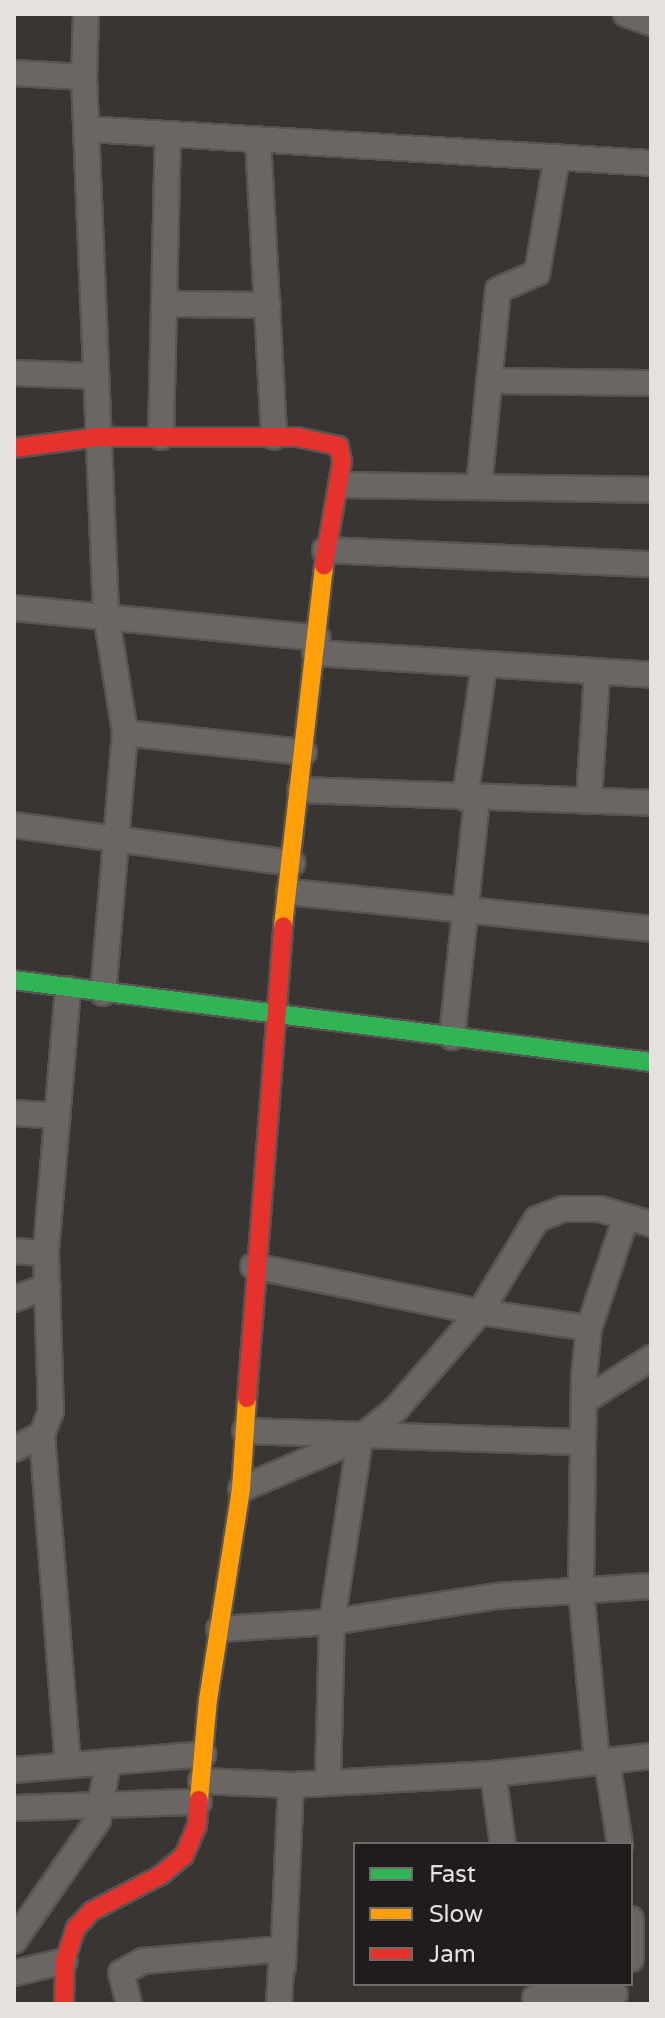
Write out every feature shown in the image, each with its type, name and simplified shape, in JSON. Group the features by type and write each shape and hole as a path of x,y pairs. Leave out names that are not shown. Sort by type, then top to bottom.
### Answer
{"street":[{"path":"86,14 84,77 106,614 125,733 103,993"},
{"path":"626,14 651,23"},
{"path":"14,73 84,77"},
{"path":"86,129 651,163"},
{"path":"161,437 168,134"},
{"path":"258,139 274,437"},
{"path":"479,487 498,290 537,273 557,157"},
{"path":"164,304 268,305"},
{"path":"14,373 96,376"},
{"path":"489,381 651,383"},
{"path":"14,448 99,437 325,439 339,446 341,485 325,550 274,1012 253,1266 241,1489 219,1629 197,1826 184,1856 161,1875 92,1911 76,1928 65,1961 64,2004"},
{"path":"341,485 651,490"},
{"path":"325,550 651,564"},
{"path":"14,608 106,614 316,646 484,666 651,675"},
{"path":"452,1037 484,666"},
{"path":"589,798 597,673"},
{"path":"125,733 304,752"},
{"path":"300,790 471,798 589,798 651,803"},
{"path":"14,825 115,843 292,863"},
{"path":"289,892 651,929"},
{"path":"14,980 651,1062"},
{"path":"68,989 46,1253 51,1411 42,1435 68,1764"},
{"path":"14,1113 58,1116"},
{"path":"241,1489 360,1438 421,1384 480,1312 537,1219 563,1209 600,1209 651,1224"},
{"path":"620,1842 602,1762 581,1590 584,1401 589,1328 626,1217"},
{"path":"14,1251 46,1253"},
{"path":"253,1266 480,1312 589,1328"},
{"path":"14,1299 48,1286"},
{"path":"584,1401 651,1358"},
{"path":"245,1431 360,1438 583,1442"},
{"path":"14,1449 42,1435"},
{"path":"328,1782 332,1622 360,1438"},
{"path":"219,1629 332,1622 496,1596 651,1586"},
{"path":"14,1770 203,1754"},
{"path":"14,1808 103,1804 200,1792 328,1782 493,1774 651,1756"},
{"path":"14,1941 77,1853 103,1804 108,1762"},
{"path":"493,1774 503,1842"},
{"path":"279,2004 291,1785"},
{"path":"633,1928 638,1952"},
{"path":"129,2004 121,1973 143,1961 282,1949"},
{"path":"282,1949 286,2004"},
{"path":"14,1973 65,1961"},
{"path":"533,1995 615,1994"}],"traffic: fast":[{"path":"14,980 651,1062"}],"traffic: slow":[{"path":"283,926 324,565"},
{"path":"199,1800 208,1700 241,1489 247,1398"}],"traffic: jam":[{"path":"14,448 99,437 297,437 339,446 342,462 324,565"},
{"path":"247,1398 283,926"},
{"path":"64,2004 65,1961 76,1928 92,1911 161,1875 184,1856 197,1826 199,1800"}]}
